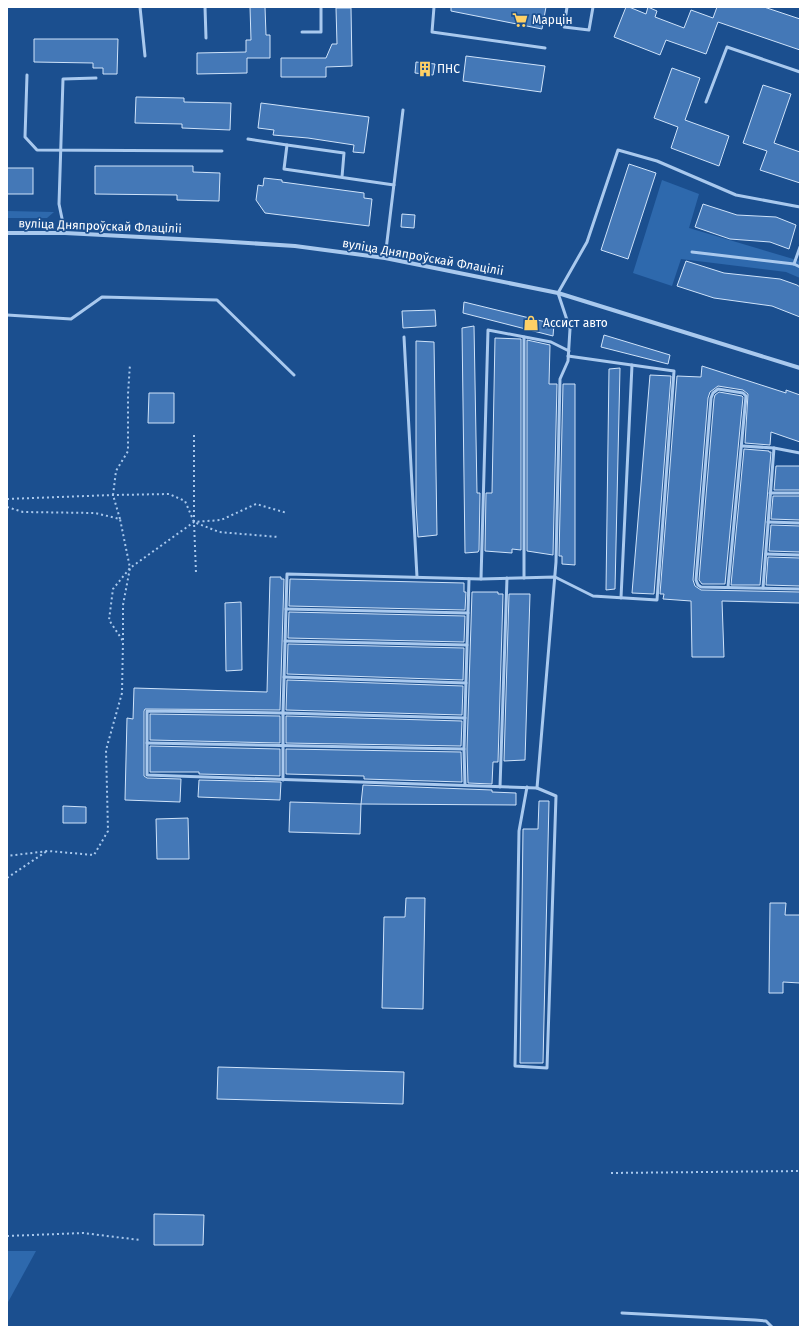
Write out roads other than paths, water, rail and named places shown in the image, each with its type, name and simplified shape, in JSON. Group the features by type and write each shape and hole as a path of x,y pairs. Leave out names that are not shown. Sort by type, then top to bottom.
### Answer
{"street":[{"name":"вуліца Дняпроўскай Флаціліі","path":"7,233 64,233 295,246 385,258 558,293 800,368"}],"lane":[{"path":"140,7 145,56"},
{"path":"205,7 206,38"},
{"path":"302,32 321,32 321,7"},
{"path":"434,7 432,32 545,48"},
{"path":"567,7 564,27 589,30 593,7"},
{"path":"706,102 727,47 800,72"},
{"path":"27,75 25,137 37,150 222,151"},
{"path":"64,233 59,204 62,151 63,79 96,78"},
{"path":"385,258 403,110"},
{"path":"248,139 344,152 342,177"},
{"path":"287,145 284,169 394,184"},
{"path":"537,788 555,577 560,379 568,361 570,329 558,293 587,242 618,150 657,161 736,194 800,207"},
{"path":"794,264 800,247"},
{"path":"692,252 794,264 800,266"},
{"path":"7,315 71,319 102,297 217,300 294,375"},
{"path":"481,579 488,330 551,342 568,351"},
{"path":"404,337 417,577"},
{"path":"524,337 524,578"},
{"path":"283,780 283,713 287,574 469,579 555,577 593,596 657,600 674,371 568,356"},
{"path":"622,598 632,365"},
{"path":"728,587 746,396 743,393 718,389 713,393 711,398 696,580 698,585 701,587 800,589"},
{"path":"742,446 774,448 800,453"},
{"path":"763,588 774,448"},
{"path":"770,493 800,493"},
{"path":"768,522 800,523"},
{"path":"766,554 800,555"},
{"path":"500,786 507,578"},
{"path":"465,785 464,749 469,579"},
{"path":"286,609 468,613"},
{"path":"285,641 467,645"},
{"path":"284,677 466,683"},
{"path":"465,718 147,711 147,775 527,787 537,788 556,796 547,1068 516,1066 519,831 527,787"},
{"path":"147,743 464,749"},
{"path":"622,1313 766,1321 772,1327"}],"place":[{"name":"Марцін","path":"520,20"},
{"name":"ПНС","path":"425,69"},
{"name":"Ассист авто","path":"531,323"}]}
